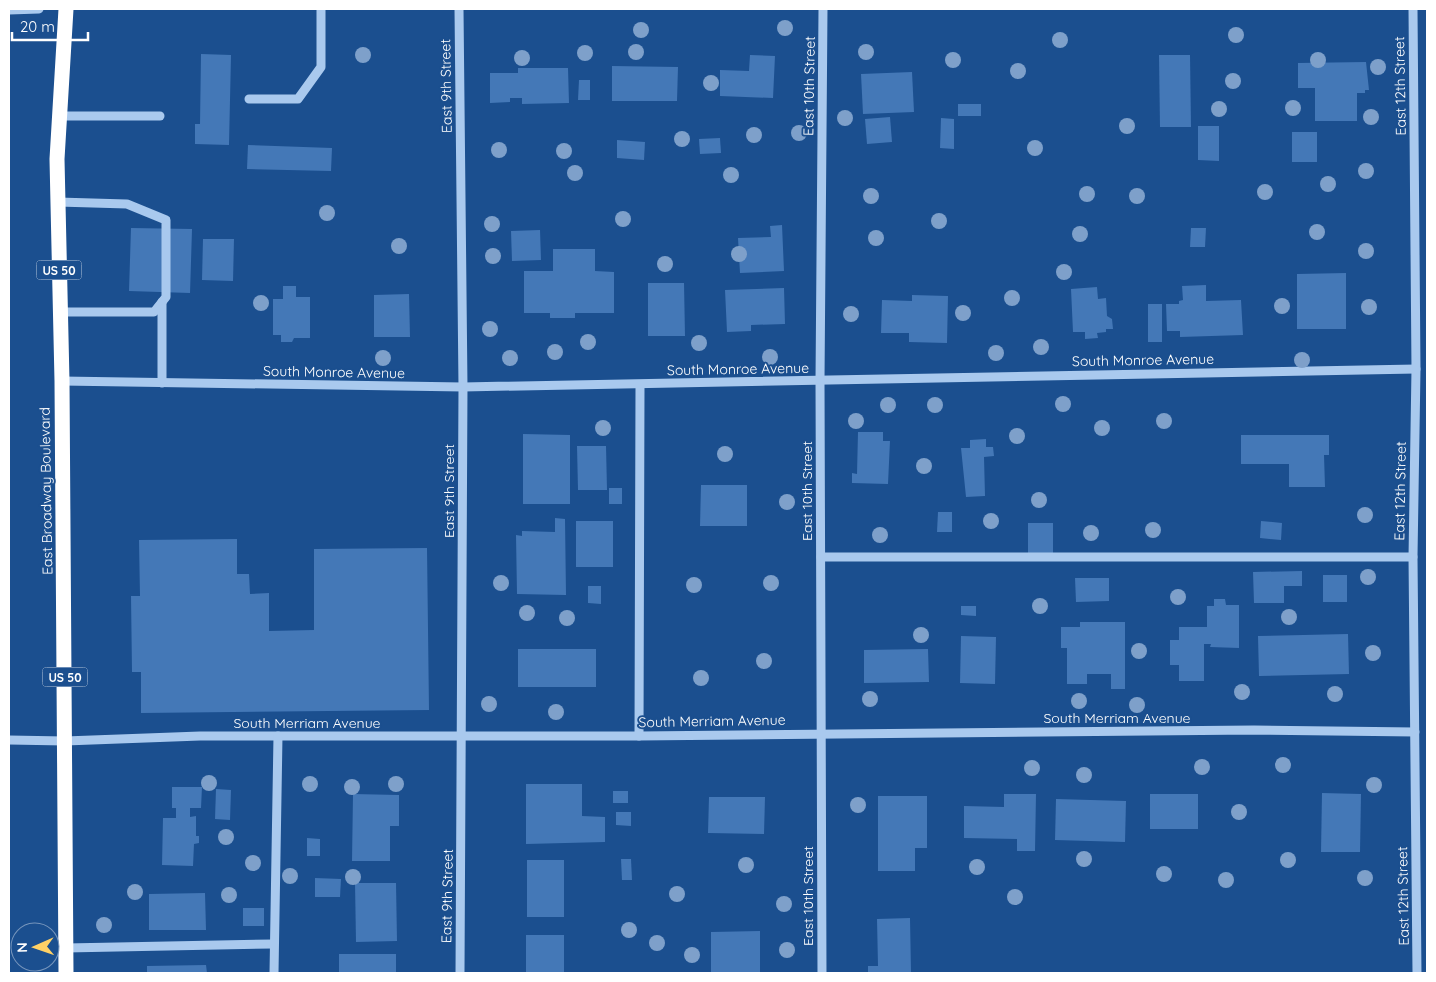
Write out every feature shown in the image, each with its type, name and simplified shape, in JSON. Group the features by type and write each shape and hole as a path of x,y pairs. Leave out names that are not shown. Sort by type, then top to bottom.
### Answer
{"highway":[{"name":"East Broadway Boulevard","path":"66,9 57,160 62,381 66,973"}],"street":[{"path":"9,10 39,9"},
{"path":"249,99 298,99 321,67 321,9"},
{"name":"East 9th Street","path":"459,9 463,387 460,973"},
{"name":"East 10th Street","path":"822,973 820,381 823,9"},
{"name":"East 12th Street","path":"1413,9 1416,368 1413,556 1417,973"},
{"path":"60,116 160,116"},
{"path":"58,202 127,204 166,220 166,298 154,312 60,312"},
{"path":"162,302 162,383"},
{"name":"South Monroe Avenue","path":"62,381 463,387 640,386 1416,368"},
{"path":"639,736 640,386"},
{"path":"821,557 1413,556"},
{"name":"South Merriam Avenue","path":"9,740 65,741 278,736 639,736 1244,730 1415,732"},
{"path":"274,973 278,736"},
{"path":"66,948 273,944"}],"building":[{"path":"201,54 231,55 229,145 195,144 195,124 200,124"},
{"path":"750,55 775,56 773,98 720,96 720,70 749,71"},
{"path":"1159,55 1190,55 1191,127 1160,127"},
{"path":"1366,62 1369,90 1365,90 1365,93 1357,93 1357,121 1315,121 1315,88 1298,88 1298,63"},
{"path":"612,66 678,67 677,101 612,101"},
{"path":"518,68 568,68 569,103 522,104 522,98 510,98 510,102 490,103 490,73 518,73"},
{"path":"912,72 914,112 863,114 861,74"},
{"path":"579,80 590,80 590,100 578,100"},
{"path":"958,104 981,104 981,116 958,116"},
{"path":"890,117 892,142 867,144 865,119"},
{"path":"941,118 954,119 954,149 940,148"},
{"path":"1198,126 1219,126 1219,161 1198,160"},
{"path":"1292,132 1317,132 1317,162 1292,162"},
{"path":"720,138 721,153 700,154 699,139"},
{"path":"617,140 645,142 644,160 617,158"},
{"path":"248,145 332,148 331,171 247,169"},
{"path":"782,225 784,271 740,273 738,238 771,237 770,226"},
{"path":"131,228 192,229 190,293 129,291"},
{"path":"1191,228 1206,228 1205,247 1190,247"},
{"path":"540,230 541,260 512,261 511,231"},
{"path":"203,239 234,239 233,281 202,280"},
{"path":"553,249 595,249 595,271 614,272 614,313 575,313 575,318 550,318 550,313 524,313 524,271 553,271"},
{"path":"1346,273 1346,329 1297,329 1297,274"},
{"path":"648,283 684,283 685,336 648,336"},
{"path":"1206,285 1206,301 1241,300 1243,335 1180,337 1180,331 1167,331 1166,304 1179,304 1179,301 1183,300 1182,286"},
{"path":"283,286 296,286 296,297 310,297 310,338 294,338 292,342 281,342 281,335 273,335 273,299 283,299"},
{"path":"1097,287 1098,299 1106,298 1107,316 1112,319 1113,329 1106,329 1106,332 1097,333 1098,338 1085,339 1085,332 1073,332 1071,289"},
{"path":"784,288 785,324 751,325 751,331 727,332 725,290"},
{"path":"409,294 410,337 374,337 374,295"},
{"path":"912,295 948,296 947,343 909,342 909,333 881,333 882,300 912,301"},
{"path":"1148,304 1162,304 1162,342 1148,342"},
{"path":"858,432 883,432 883,441 890,441 888,484 852,483 852,473 857,474"},
{"path":"523,434 570,435 570,504 523,504"},
{"path":"1241,435 1329,435 1329,455 1324,455 1325,487 1289,487 1289,464 1241,464"},
{"path":"986,439 986,447 993,447 994,456 984,457 985,496 966,497 961,448 970,448 970,440"},
{"path":"577,446 606,446 607,490 578,490"},
{"path":"701,485 747,485 747,526 700,526"},
{"path":"609,488 622,488 622,504 609,504"},
{"path":"938,512 952,512 952,532 937,532"},
{"path":"555,518 565,519 566,595 517,594 516,535 522,536 522,531 555,532"},
{"path":"576,521 613,521 613,567 576,567"},
{"path":"1261,521 1282,523 1281,540 1260,538"},
{"path":"1028,523 1053,523 1053,553 1028,553"},
{"path":"237,539 237,574 249,574 250,594 269,593 269,631 314,630 314,549 427,548 429,710 141,713 141,672 132,672 131,596 140,596 139,540"},
{"path":"1302,571 1302,586 1284,586 1284,603 1254,603 1253,572"},
{"path":"1323,575 1347,575 1347,602 1323,602"},
{"path":"1075,578 1109,578 1109,601 1076,602"},
{"path":"588,586 601,586 601,604 588,603"},
{"path":"1214,599 1225,599 1226,605 1239,605 1239,648 1210,647 1211,644 1204,644 1204,681 1179,681 1179,665 1170,665 1170,640 1179,640 1179,627 1207,627 1207,606 1214,606"},
{"path":"961,606 976,606 976,616 961,615"},
{"path":"1080,622 1125,622 1125,689 1111,689 1111,674 1087,674 1087,684 1067,684 1067,648 1061,648 1061,627 1080,627"},
{"path":"1348,634 1349,674 1259,676 1258,636"},
{"path":"961,636 996,637 995,684 960,683"},
{"path":"518,649 596,649 596,687 518,687"},
{"path":"928,649 929,682 864,683 864,650"},
{"path":"526,784 582,784 582,816 605,817 605,842 526,844"},
{"path":"172,787 202,787 201,808 190,808 190,817 196,816 196,836 199,836 199,843 194,844 193,866 162,865 163,818 176,818 176,808 172,808"},
{"path":"216,789 231,790 230,820 215,819"},
{"path":"613,791 628,791 628,803 613,803"},
{"path":"1322,793 1361,794 1360,852 1321,852"},
{"path":"353,794 399,795 399,826 390,826 390,861 352,861"},
{"path":"1004,794 1036,794 1035,851 1017,851 1017,839 964,838 964,806 1004,807"},
{"path":"1150,794 1198,794 1198,829 1150,829"},
{"path":"878,796 927,796 927,848 915,848 915,871 878,871"},
{"path":"709,797 765,797 764,834 708,833"},
{"path":"1056,799 1126,801 1125,842 1055,840"},
{"path":"616,812 631,812 631,826 616,825"},
{"path":"307,838 320,839 320,856 307,856"},
{"path":"621,859 631,859 632,880 622,880"},
{"path":"527,860 564,860 564,917 527,917"},
{"path":"315,878 341,879 340,897 315,897"},
{"path":"355,883 396,883 397,941 356,942"},
{"path":"205,893 206,930 149,930 149,894"},
{"path":"243,908 264,908 264,926 243,926"},
{"path":"910,918 911,973 868,973 868,966 878,966 877,919"},
{"path":"760,931 760,973 711,973 711,932"},
{"path":"526,935 564,935 564,973 526,973"},
{"path":"339,954 396,954 396,973 339,973"},
{"path":"206,965 207,973 147,973 147,966"}]}
